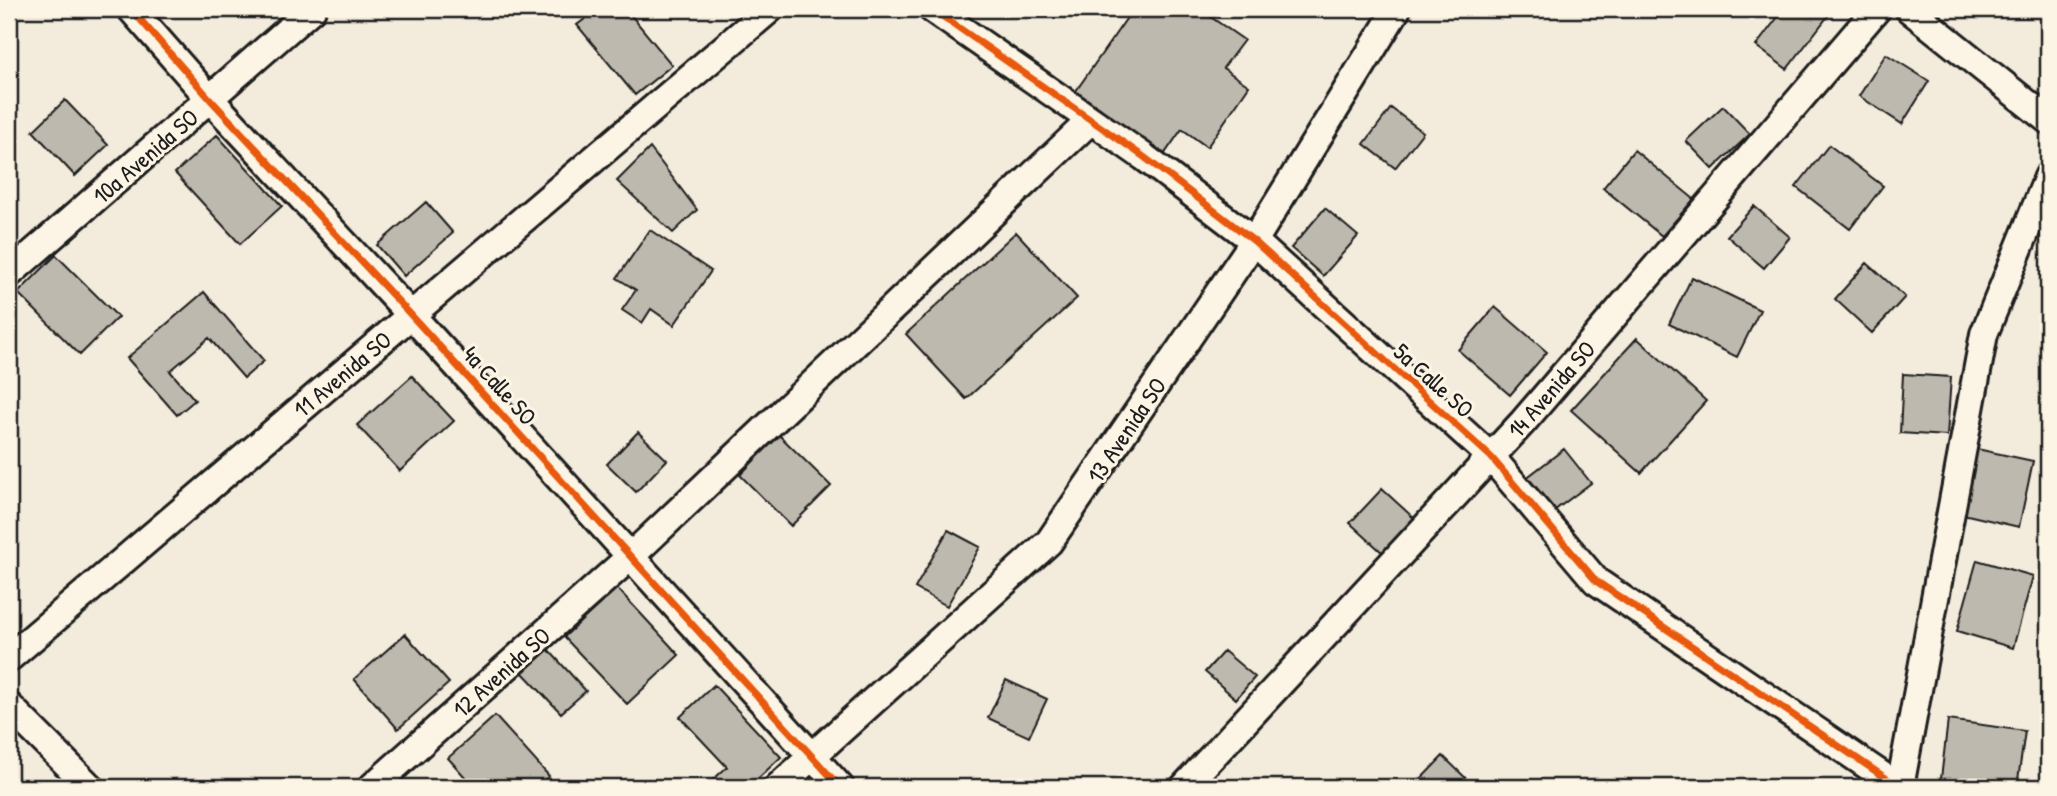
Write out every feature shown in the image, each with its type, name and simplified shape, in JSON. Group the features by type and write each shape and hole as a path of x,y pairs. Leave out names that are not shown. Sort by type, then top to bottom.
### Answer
{"street":[{"name":"4a Calle SO","path":"131,9 210,99 411,315 840,787"},
{"name":"10a Avenida SO","path":"9,274 312,9"},
{"name":"11 Avenida SO","path":"9,658 770,9"},
{"name":"5a Calle SO","path":"932,9 1091,120 1254,241 1491,457 1596,581 1900,787"},
{"name":"13 Avenida SO","path":"778,787 814,758 1049,542 1254,241 1397,9"},
{"name":"14 Avenida SO","path":"1184,787 1491,457 1877,9"},
{"path":"1909,9 2048,120"},
{"name":"12 Avenida SO","path":"372,787 631,557 1091,120"},
{"path":"1900,787 1984,334 2048,177"},
{"path":"9,706 90,787"}],"building":[{"path":"598,9 626,9 672,65 635,95 577,25"},
{"path":"1133,9 1199,9 1244,40 1223,68 1249,86 1207,147 1182,129 1161,159 1071,98"},
{"path":"1784,9 1826,9 1831,12 1787,69 1756,46"},
{"path":"1886,54 1929,81 1902,124 1859,96"},
{"path":"65,100 108,145 75,176 33,131"},
{"path":"1723,106 1750,134 1713,169 1686,141"},
{"path":"1391,108 1423,132 1395,168 1364,144"},
{"path":"217,135 282,206 240,244 175,173"},
{"path":"1829,145 1883,186 1850,229 1796,187"},
{"path":"650,148 697,210 673,233 617,181"},
{"path":"1634,150 1694,199 1662,236 1603,188"},
{"path":"426,202 453,233 404,276 377,245"},
{"path":"1754,206 1790,237 1764,268 1727,236"},
{"path":"1325,208 1358,236 1323,276 1291,248"},
{"path":"650,230 711,271 674,325 651,309 642,323 622,310 636,290 617,278"},
{"path":"1016,232 1077,298 966,399 906,334"},
{"path":"56,255 118,317 80,355 18,293"},
{"path":"1867,263 1905,297 1872,333 1835,299"},
{"path":"1692,277 1760,310 1737,357 1669,324"},
{"path":"204,292 264,361 244,378 209,338 170,371 195,400 177,415 127,358"},
{"path":"1495,307 1547,352 1510,395 1458,350"},
{"path":"1637,338 1706,401 1641,473 1571,410"},
{"path":"1903,374 1951,377 1947,436 1900,433"},
{"path":"412,376 454,421 400,471 357,425"},
{"path":"638,432 667,460 636,492 607,464"},
{"path":"779,435 831,486 791,526 740,475"},
{"path":"1564,449 1591,483 1551,513 1525,479"},
{"path":"1977,449 2033,461 2019,527 1963,514"},
{"path":"1382,489 1416,520 1384,554 1350,523"},
{"path":"948,530 980,547 947,606 915,588"},
{"path":"1977,560 2033,576 2013,648 1957,631"},
{"path":"617,588 679,655 627,704 564,637"},
{"path":"405,634 449,683 398,729 354,679"},
{"path":"546,647 586,691 561,713 520,670"},
{"path":"1224,651 1255,677 1236,699 1205,672"},
{"path":"1006,680 1047,699 1029,737 988,718"},
{"path":"714,685 781,757 749,787 705,787 727,767 680,717"},
{"path":"495,716 549,776 536,787 474,787 448,758"},
{"path":"1948,720 2025,731 2017,787 1940,787"},
{"path":"1443,756 1475,787 1413,787"}],"cycle path":[{"path":"131,9 210,99 411,315 840,787"},
{"path":"932,9 1144,157 1254,241 1491,457 1596,581 1899,787"}]}
